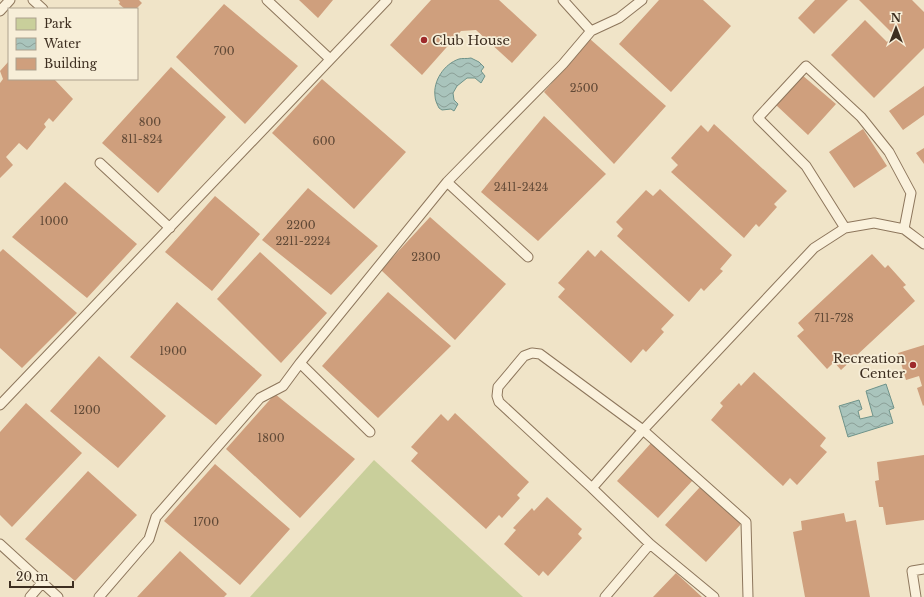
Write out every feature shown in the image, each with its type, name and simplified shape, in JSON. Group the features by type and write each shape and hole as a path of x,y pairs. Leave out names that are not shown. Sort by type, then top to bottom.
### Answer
{"lane":[{"path":"0,11 10,0"},
{"path":"33,0 42,8"},
{"path":"267,0 330,59"},
{"path":"0,405 387,0"},
{"path":"563,0 591,30"},
{"path":"99,597 149,539 156,517 260,398 283,386 447,182 563,64 591,30 618,18 642,0"},
{"path":"845,228 806,166 758,118 806,66 861,117 889,152 911,193 904,229"},
{"path":"100,163 170,228"},
{"path":"447,182 528,257"},
{"path":"592,488 643,430 814,248 845,228 874,223 904,229 924,244"},
{"path":"714,597 650,544 499,402 497,396 498,387 524,356 540,354 643,430 746,522 748,597"},
{"path":"300,363 370,432"},
{"path":"0,544 58,597"},
{"path":"605,597 650,544"},
{"path":"916,597 912,571 924,569"},
{"path":"30,597 42,582"}],"green space":[{"path":"374,460 523,597 250,597"}],"water":[{"path":"471,58 479,62 484,67 481,71 485,76 481,83 475,78 467,78 457,86 453,93 454,100 458,104 454,111 451,109 442,110 439,108 435,96 438,79 444,69 454,61"},
{"path":"886,384 894,408 889,410 893,423 848,437 839,406 859,400 862,409 858,411 860,419 873,416 866,391"}],"building":[{"path":"118,0 139,0 142,3 137,8 124,8 119,4 120,2"},
{"path":"299,0 333,0 318,18"},
{"name":"Club House","path":"431,0 499,0 537,35 512,63 476,30 461,31 422,75 390,45"},
{"path":"659,0 703,0 731,26 671,92 619,44"},
{"path":"815,0 848,0 814,34 798,18"},
{"path":"859,0 912,0 924,12 924,48 874,98 831,55 865,20 887,42 894,35"},
{"path":"224,4 298,66 245,124 176,57"},
{"path":"590,39 666,106 614,164 544,92"},
{"path":"8,62 8,80 55,80 73,99 53,122 49,118 44,124 46,127 27,150 19,143 6,157 13,165 0,178 0,83 3,79 0,71"},
{"path":"171,67 226,117 158,193 102,143"},
{"path":"802,75 836,104 808,135 776,105"},
{"path":"322,79 406,152 354,209 272,133"},
{"path":"924,86 924,115 903,130 889,111"},
{"path":"544,116 606,174 538,241 481,192"},
{"path":"714,124 787,191 774,204 777,207 759,227 756,224 744,238 671,172 678,165 671,158 701,125 708,132"},
{"path":"863,129 887,166 854,188 829,152"},
{"path":"924,148 924,164 916,153"},
{"path":"65,182 137,244 87,298 12,237"},
{"path":"308,188 378,246 331,295 262,240"},
{"path":"660,189 732,255 720,269 723,271 704,291 701,288 689,302 617,236 623,229 616,222 646,190 653,196"},
{"path":"215,196 260,234 212,291 165,252"},
{"path":"430,217 506,284 455,340 381,270"},
{"path":"3,249 77,313 22,368 0,348 0,252"},
{"path":"588,250 595,257 601,250 674,315 661,329 664,332 646,352 643,349 631,363 558,297 565,289 558,283"},
{"path":"260,252 327,313 281,363 217,299"},
{"path":"872,254 885,268 888,265 906,285 903,287 915,301 841,370 834,362 827,369 797,336 804,330 798,323"},
{"path":"388,292 451,346 378,418 322,366"},
{"path":"177,302 262,375 216,425 130,357"},
{"name":"Recreation Center","path":"924,345 923,406 917,388 922,386 919,376 906,380 898,353"},
{"path":"99,356 166,416 118,468 50,411"},
{"path":"754,372 826,438 820,446 827,452 797,485 790,478 783,486 711,420 723,406 720,403 739,383 741,386"},
{"path":"275,394 355,459 300,518 226,449"},
{"path":"26,403 82,453 12,527 0,515 0,432"},
{"path":"455,413 529,482 517,495 520,498 502,518 499,515 486,529 411,461 418,453 411,447 441,414 448,421"},
{"path":"652,442 693,480 658,518 617,481"},
{"path":"924,455 924,520 886,525 883,507 879,507 875,481 879,480 877,462"},
{"path":"215,464 290,529 240,585 164,521"},
{"path":"88,471 137,515 75,581 25,539"},
{"path":"700,487 741,524 706,562 665,525"},
{"path":"547,497 582,529 578,534 582,538 548,576 543,571 539,576 504,544 516,530 513,528 532,508 534,511"},
{"path":"844,513 846,522 856,520 870,597 805,597 793,532 802,530 801,521"},
{"path":"180,551 227,594 224,597 137,597"},
{"path":"676,573 702,597 653,597"}],"place":[{"name":"Club House","path":"424,40"},
{"name":"Recreation Center","path":"913,365"}]}
